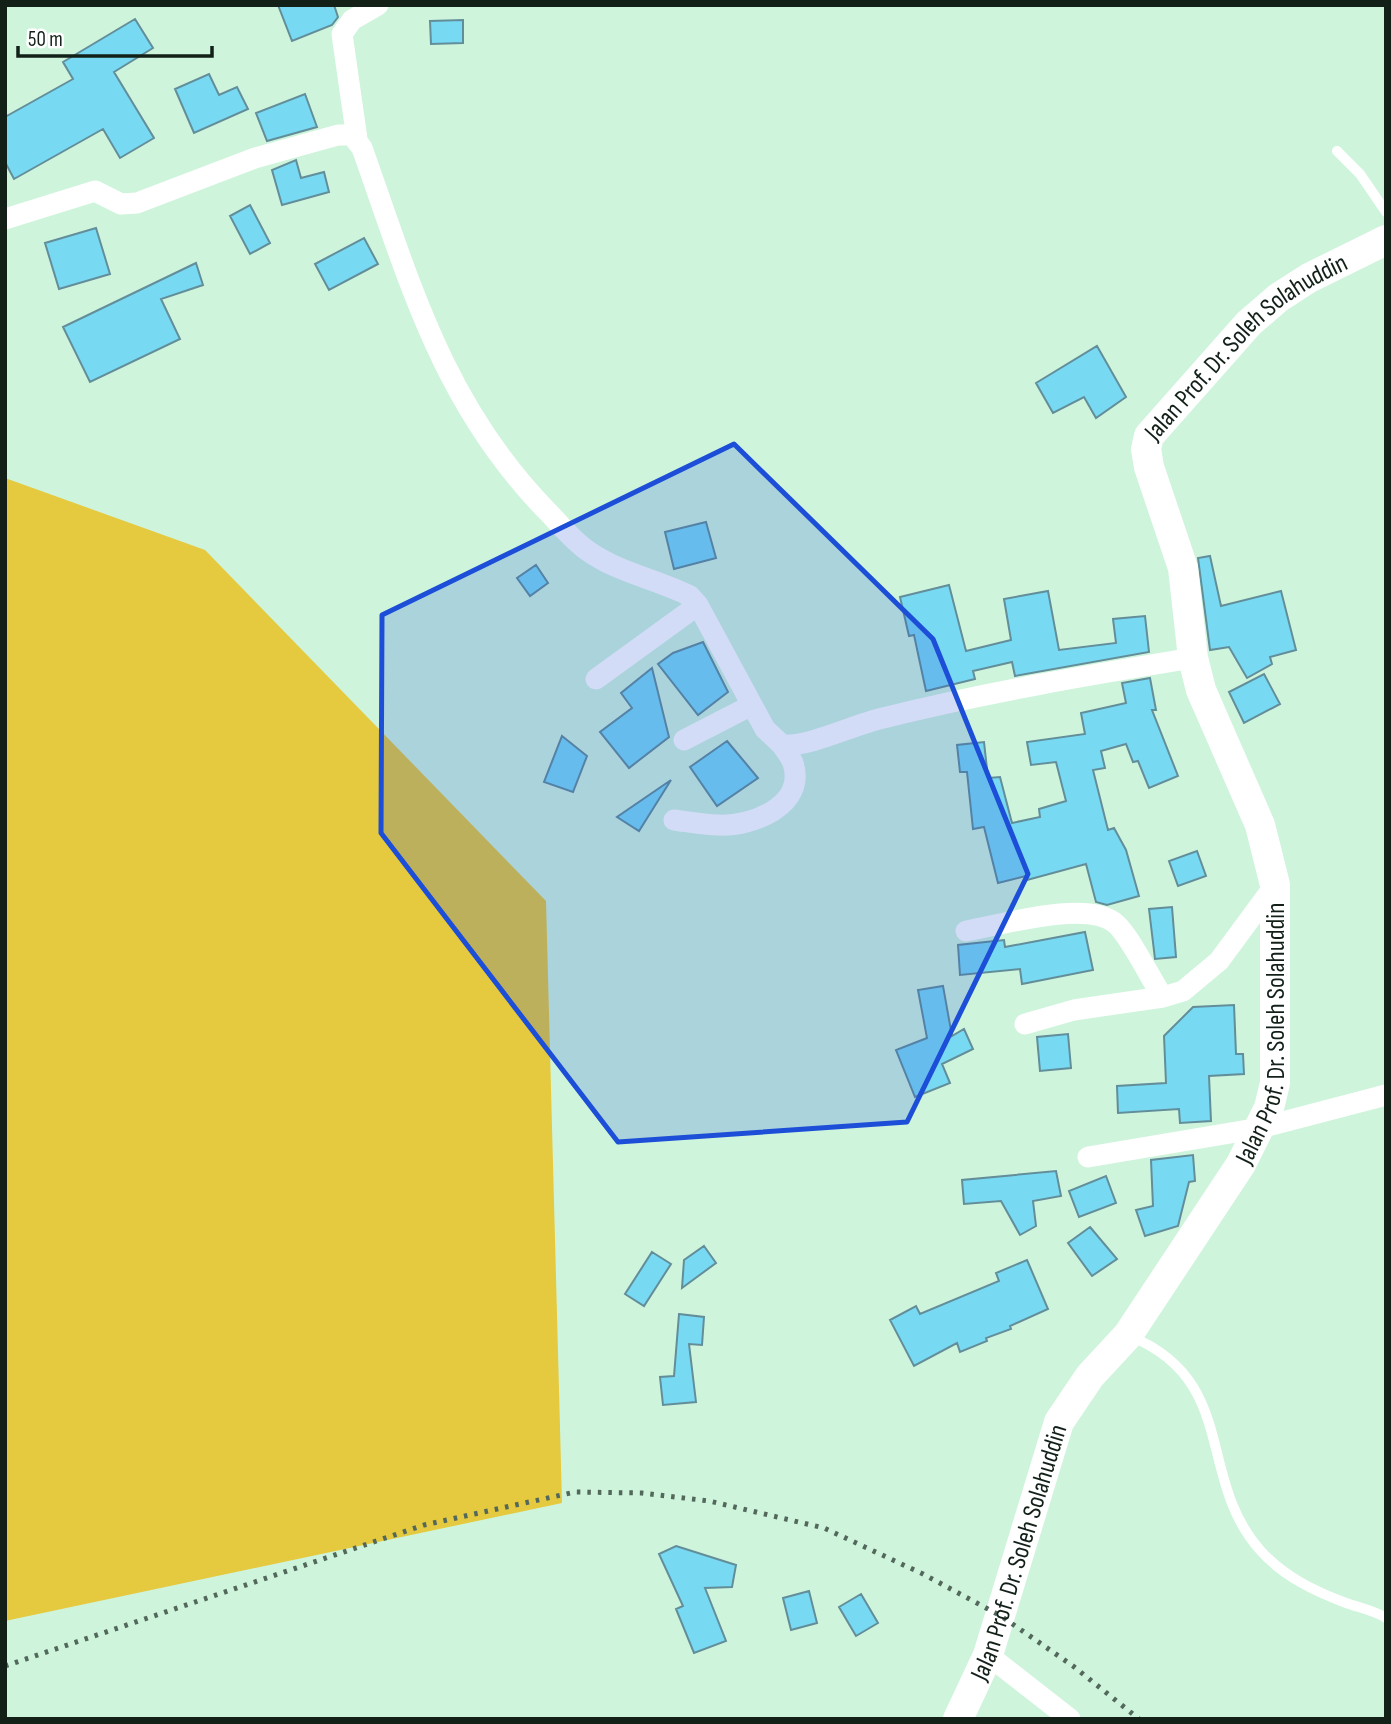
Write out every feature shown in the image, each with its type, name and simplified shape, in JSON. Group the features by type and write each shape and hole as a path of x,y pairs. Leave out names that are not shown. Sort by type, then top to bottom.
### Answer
{"street":[{"path":"378,5 352,20 342,34 357,139 431,338 462,400 498,457 584,549 614,567 676,589 698,605 770,737 782,745 793,763 795,782 791,796 772,813 720,826 674,820"},
{"path":"5,219 95,191 121,204 137,203 255,158 338,135 352,135 357,139"},
{"name":"Jalan Prof. Dr. Soleh Solahuddin","path":"958,1719 988,1655 1059,1422 1090,1376 1128,1335 1241,1164 1260,1129 1275,1083 1275,885 1260,825 1201,690 1193,659 1183,568 1149,467 1146,449 1149,436 1249,323 1278,298 1308,278 1386,240"},
{"path":"596,679 698,605"},
{"path":"782,745 798,743 878,719 1042,684 1193,659"},
{"path":"684,740 752,705"},
{"path":"1025,1024 1073,1010 1163,997 1183,991 1206,975 1275,885"},
{"path":"966,931 1073,912 1099,915 1116,924 1163,997"},
{"path":"1088,1157 1260,1129 1386,1095"},
{"path":"988,1655 1070,1719"}],"lane":[{"path":"1337,151 1360,174 1386,212"},
{"path":"1128,1335 1151,1345 1168,1357 1193,1383 1207,1415 1242,1528 1262,1552 1284,1572 1312,1589 1386,1618"}],"highlighted area":[{"path":"734,444 933,639 1028,874 907,1122 618,1142 381,833 382,615"}],"shaded area":[{"path":"5,478 205,550 546,901 562,1503 5,1621"}],"building":[{"path":"278,5 334,5 338,17 332,25 292,41"},
{"path":"135,19 153,48 114,72 154,138 120,158 103,129 14,179 5,162 5,117 73,79 63,62"},
{"path":"463,20 463,43 431,44 430,21"},
{"path":"209,74 219,95 237,87 248,109 194,133 175,89"},
{"path":"305,94 317,127 267,141 256,113"},
{"path":"296,160 301,178 324,172 329,192 282,205 272,170"},
{"path":"250,205 270,243 250,254 230,216"},
{"path":"96,228 110,274 59,289 45,243"},
{"path":"364,238 378,264 329,290 315,264"},
{"path":"196,263 203,285 161,299 180,339 90,382 63,327"},
{"path":"1097,346 1126,397 1096,418 1084,397 1053,413 1036,383"},
{"path":"706,522 716,558 674,569 665,532"},
{"path":"1210,556 1221,606 1281,591 1296,650 1270,657 1272,664 1247,678 1229,647 1210,650 1198,558"},
{"path":"536,565 548,583 530,596 517,578"},
{"path":"949,585 966,651 1011,640 1004,599 1048,591 1059,650 1116,643 1113,619 1145,616 1149,652 1015,676 1012,662 973,671 975,679 926,691 914,635 909,636 900,597"},
{"path":"703,642 728,692 698,715 658,664 673,653"},
{"path":"652,668 669,737 629,768 600,732 632,708 621,693"},
{"path":"1264,674 1280,704 1244,723 1229,692"},
{"path":"1150,678 1156,710 1152,710 1178,776 1149,788 1138,761 1133,762 1126,744 1101,751 1105,768 1093,770 1108,830 1114,828 1126,850 1139,896 1107,905 1096,902 1086,864 1027,880 1026,876 998,883 984,827 973,829 967,772 960,772 957,745 984,742 988,778 1000,777 1012,823 1040,817 1039,809 1066,801 1056,762 1031,765 1027,742 1085,734 1081,713 1126,703 1122,683"},
{"path":"562,736 587,756 573,792 544,782"},
{"path":"727,741 758,778 717,806 690,767"},
{"path":"671,780 639,831 617,817"},
{"path":"1197,851 1206,876 1178,886 1169,861"},
{"path":"1172,907 1176,957 1155,959 1149,909"},
{"path":"1085,932 1093,970 1022,984 1020,969 960,975 958,945 1004,940 1005,947"},
{"path":"943,986 952,1036 964,1029 973,1049 942,1064 950,1083 915,1097 896,1050 927,1038 918,990"},
{"path":"1234,1005 1236,1054 1243,1054 1244,1074 1209,1076 1211,1121 1180,1123 1179,1109 1118,1113 1117,1086 1166,1083 1164,1036 1193,1007"},
{"path":"1068,1034 1071,1068 1040,1071 1037,1037"},
{"path":"1193,1155 1195,1181 1189,1182 1178,1226 1145,1236 1136,1210 1153,1206 1151,1160"},
{"path":"1056,1171 1061,1196 1033,1201 1036,1226 1020,1235 1001,1201 964,1204 962,1180"},
{"path":"1106,1176 1116,1203 1079,1217 1069,1191"},
{"path":"1090,1227 1117,1259 1092,1276 1068,1243"},
{"path":"704,1246 716,1263 682,1288 684,1260"},
{"path":"652,1252 671,1264 644,1306 625,1294"},
{"path":"1027,1260 1048,1309 1010,1326 1011,1329 986,1338 987,1341 960,1352 957,1343 914,1366 890,1320 916,1306 920,1314 999,1281 996,1273"},
{"path":"679,1314 704,1317 702,1345 689,1344 696,1402 663,1405 660,1377 674,1376"},
{"path":"676,1546 736,1565 732,1587 705,1588 726,1641 694,1653 676,1609 683,1606 659,1554"},
{"path":"809,1591 817,1623 791,1630 783,1598"},
{"path":"861,1594 878,1623 856,1636 839,1607"}],"railway":[{"path":"5,1666 424,1525 575,1492 642,1493 709,1501 824,1528 923,1574 1001,1616 1073,1666 1139,1719"}]}
